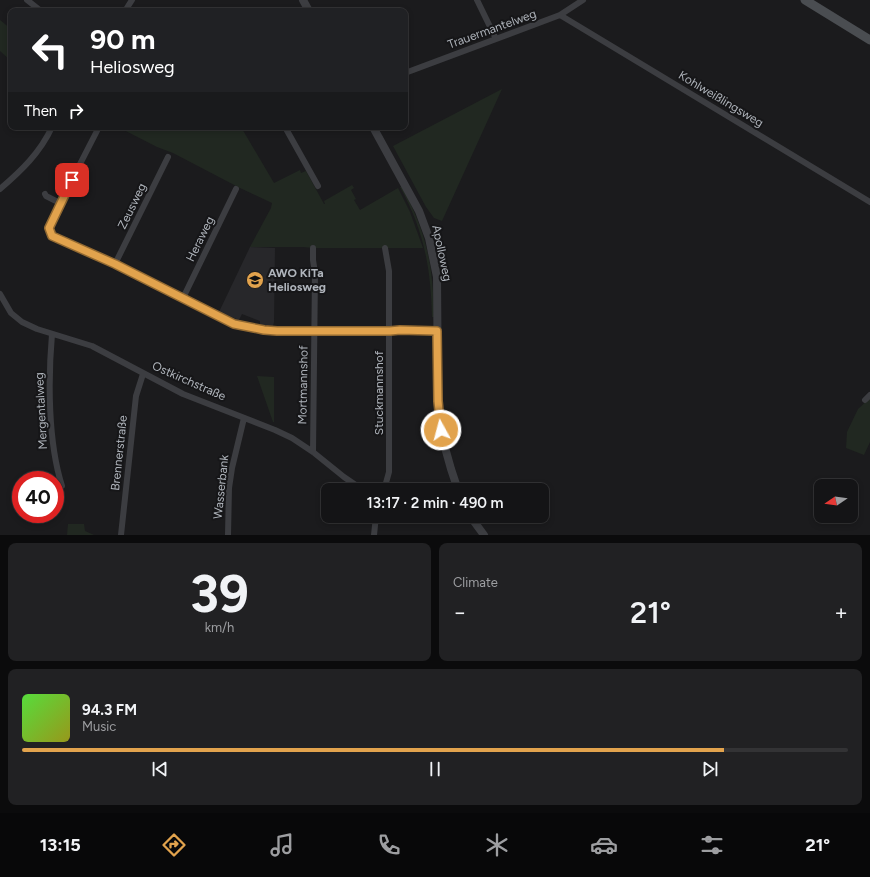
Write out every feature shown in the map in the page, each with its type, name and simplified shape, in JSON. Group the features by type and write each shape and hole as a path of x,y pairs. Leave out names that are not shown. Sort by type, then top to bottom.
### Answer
{"main road":[{"path":"805,0 870,40"}],"street":[{"path":"27,0 37,8"},
{"path":"477,0 496,39"},
{"name":"Trauermantelweg","path":"408,72 560,15 583,0"},
{"name":"Kohlweißlingsweg","path":"560,15 870,202"},
{"path":"0,189 29,162 50,130"},
{"path":"97,130 60,203 49,228 52,236 115,264 234,324 264,330 437,331"},
{"path":"289,130 318,186"},
{"name":"Apolloweg","path":"375,130 419,211 429,238 437,277 438,401 440,423 456,483"},
{"name":"Zeusweg","path":"115,264 168,157"},
{"name":"Heraweg","path":"183,298 236,189"},
{"path":"45,194 46,196 60,203"},
{"name":"Mortmannshof","path":"313,248 315,273 313,452"},
{"name":"Stuckmannshof","path":"385,248 389,272 390,331 389,472 386,483"},
{"name":"Ostkirchstraße","path":"0,294 2,302 22,322 37,329 92,346 143,374 193,398 292,438 313,452 353,483"},
{"name":"Mergentalweg","path":"52,334 50,354 50,408 57,471"},
{"name":"Brennerstraße","path":"121,535 136,396 143,374"},
{"name":"Wasserbank","path":"228,535 232,468 244,418"},
{"path":"374,535 375,523"},
{"path":"475,523 482,534"}],"shaded area":[{"path":"0,20 8,27 8,58 0,51"},
{"path":"502,89 442,221 434,218 426,207 393,146"},
{"path":"124,130 243,130 274,183 300,170 301,173 306,171 324,204 324,201 352,185 354,188 351,190 356,199 354,200 360,210 398,188 410,212 423,248 250,247 271,208 272,203 173,153 157,147"},
{"path":"400,187 402,187 411,204 427,250 432,281 434,317 432,317 430,282 425,250 415,219"},
{"name":"AWO KiTa Heliosweg","path":"250,247 275,248 273,326 260,325 260,321 242,314 239,320 219,312"},
{"path":"257,376 274,377 274,422 273,422"},
{"path":"870,398 870,442 864,455 846,448 847,432 858,409"},
{"path":"68,524 84,524 85,531 94,535 67,535"}],"place":[{"name":"AWO KiTa Heliosweg","path":"255,280"}],"route":[{"path":"72,180 49,228 52,236 115,264 234,324 277,331 437,331 438,401 441,430"}]}
